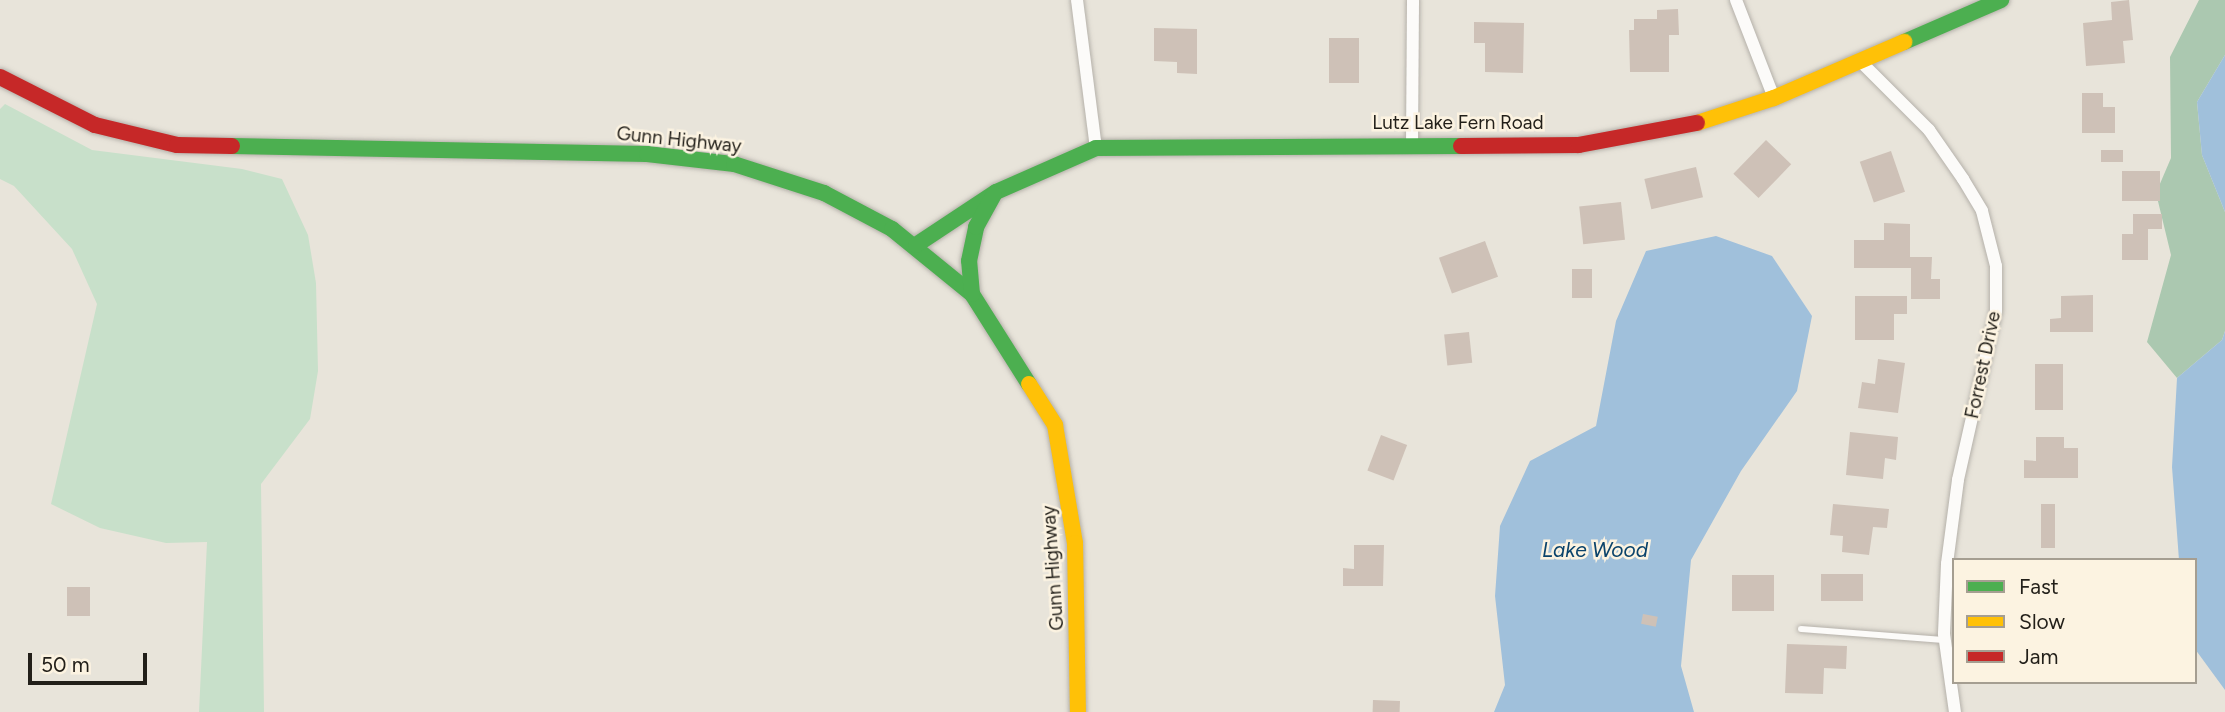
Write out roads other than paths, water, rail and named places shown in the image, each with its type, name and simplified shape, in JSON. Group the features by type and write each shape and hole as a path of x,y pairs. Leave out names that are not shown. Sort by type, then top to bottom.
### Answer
{"main road":[{"name":"Lutz Lake Fern Road","path":"916,245 996,192 1096,148 1579,145 1697,123 1774,98 2001,0"},
{"name":"Gunn Highway","path":"2,84 95,125 177,145 647,154 734,164 824,193 916,245 972,294 1034,386 1055,425 1075,543 1078,712"},
{"path":"972,294 968,261 976,227 996,192"}],"street":[{"path":"1077,0 1096,148"},
{"path":"1412,144 1413,0"},
{"path":"1736,0 1774,98"},
{"name":"Forrest Drive","path":"1860,61 1929,130 1963,179 1982,211 1996,266 1988,356 1958,480 1947,564 1944,640 1955,712"}],"lane":[{"path":"1801,629 1944,640"}],"water":[{"path":"2225,55 2225,212 2202,155 2197,102"},
{"name":"Lake Wood","path":"1716,236 1772,256 1812,316 1797,391 1741,471 1691,560 1681,666 1694,712 1494,712 1505,685 1495,596 1500,526 1530,461 1596,426 1616,321 1646,251"},
{"path":"2225,331 2225,690 2197,652 2197,558 2179,558 2172,467 2177,378 2222,340"}]}
